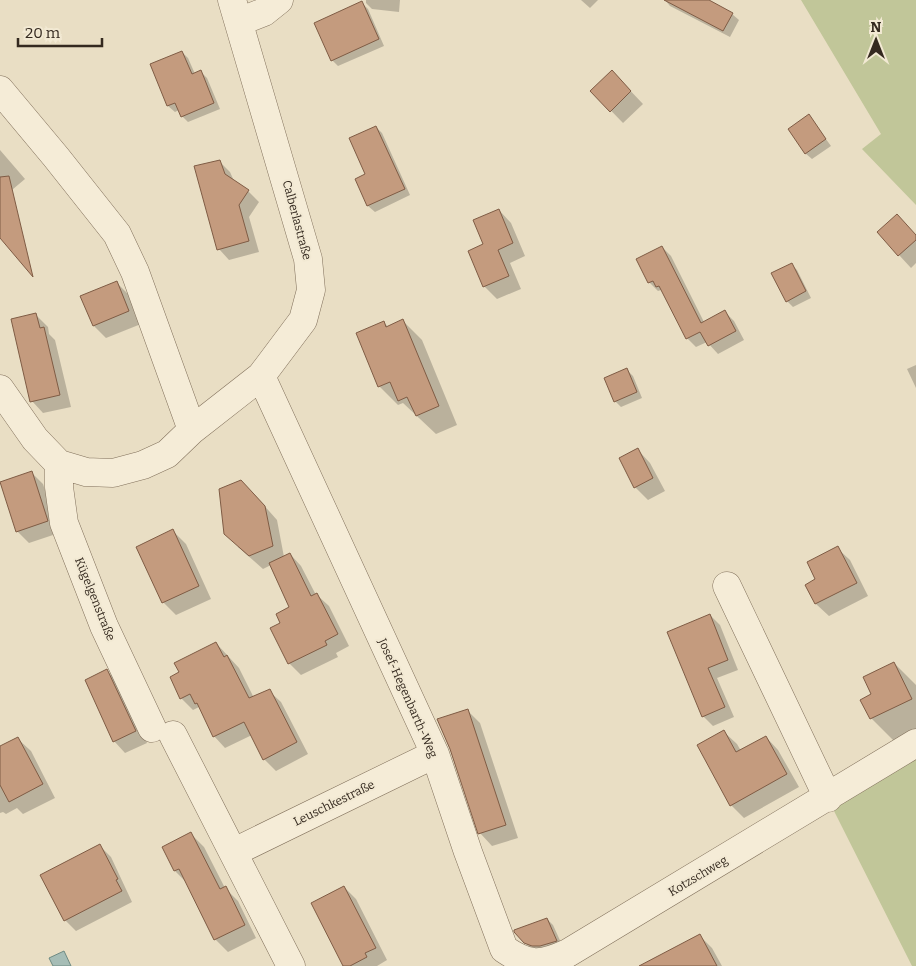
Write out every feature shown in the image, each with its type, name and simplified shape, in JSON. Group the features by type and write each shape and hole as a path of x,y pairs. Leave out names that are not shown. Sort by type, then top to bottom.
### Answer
{"street":[{"path":"236,11 264,12 280,0"},
{"name":"Calberlastraße","path":"0,389 35,439 59,464 86,472 113,473 144,465 167,454 192,430 262,376 303,320 311,290 308,259 236,11"},
{"path":"0,90 117,234 136,272 192,430"},
{"name":"Josef-Hegenbarth-Weg","path":"262,376 435,754 468,852 504,949 515,959 530,965 571,960"},
{"name":"Kügelgenstraße","path":"59,464 59,487 64,523 104,626 163,732 234,852 292,966"},
{"path":"727,586 828,798"},
{"name":"Kotzschweg","path":"571,960 916,744"},
{"name":"Leuschkestraße","path":"234,852 435,754"}],"green space":[{"path":"801,0 916,0 916,205 862,149 881,134"},
{"path":"916,755 916,966 912,966 832,807"}],"water":[{"path":"64,951 71,966 53,966 49,958"}],"building":[{"path":"664,0 709,0 733,13 723,31"},
{"path":"362,1 379,39 331,61 314,23"},
{"path":"182,51 192,74 201,70 214,103 181,117 175,103 167,106 150,64"},
{"path":"612,70 631,91 610,112 590,91"},
{"path":"809,114 826,139 805,154 788,129"},
{"path":"376,126 405,189 367,206 355,179 365,174 349,138"},
{"path":"220,160 225,174 249,190 239,205 249,241 217,250 194,166"},
{"path":"9,176 33,277 0,238 0,177"},
{"path":"499,209 513,243 498,250 509,276 483,287 468,251 483,244 473,220"},
{"path":"897,214 916,235 916,240 898,256 877,232"},
{"path":"662,246 701,323 725,310 736,331 708,346 700,332 686,339 659,286 656,287 653,281 648,283 636,259"},
{"path":"792,263 806,291 786,302 771,273"},
{"path":"117,281 129,311 93,326 80,296"},
{"path":"36,313 40,328 44,327 60,395 30,402 11,319"},
{"path":"403,319 439,406 416,416 407,397 398,401 390,382 378,387 356,333 384,321 386,327"},
{"path":"627,368 637,392 614,402 604,378"},
{"path":"638,448 653,478 634,488 619,458"},
{"path":"32,471 48,521 16,532 0,482"},
{"path":"241,480 265,506 273,546 249,556 224,534 219,489"},
{"path":"173,529 199,586 162,603 136,547"},
{"path":"838,546 857,583 815,604 805,585 815,579 807,562"},
{"path":"290,553 311,596 317,593 338,634 325,641 327,645 288,664 270,628 280,623 276,614 289,607 269,563"},
{"path":"710,614 728,660 708,668 725,707 702,717 667,632"},
{"path":"216,642 224,657 227,655 249,698 270,689 297,742 263,760 244,722 213,737 197,703 195,704 190,694 180,699 170,677 179,672 174,663"},
{"path":"894,662 912,699 870,719 860,700 871,694 863,677"},
{"path":"107,669 136,731 113,742 85,680"},
{"path":"468,709 506,825 478,834 450,749 437,719"},
{"path":"724,730 736,752 766,736 787,774 730,806 697,745"},
{"path":"18,737 43,784 9,802 0,785 0,746"},
{"path":"191,832 220,889 226,886 245,925 214,940 179,869 174,871 162,847"},
{"path":"100,844 122,891 64,921 40,875"},
{"path":"344,886 376,948 365,953 367,957 350,966 343,966 311,903"},
{"path":"547,918 557,941 540,946 532,946 524,943 514,932 514,930"},
{"path":"700,934 717,966 639,966"}]}
